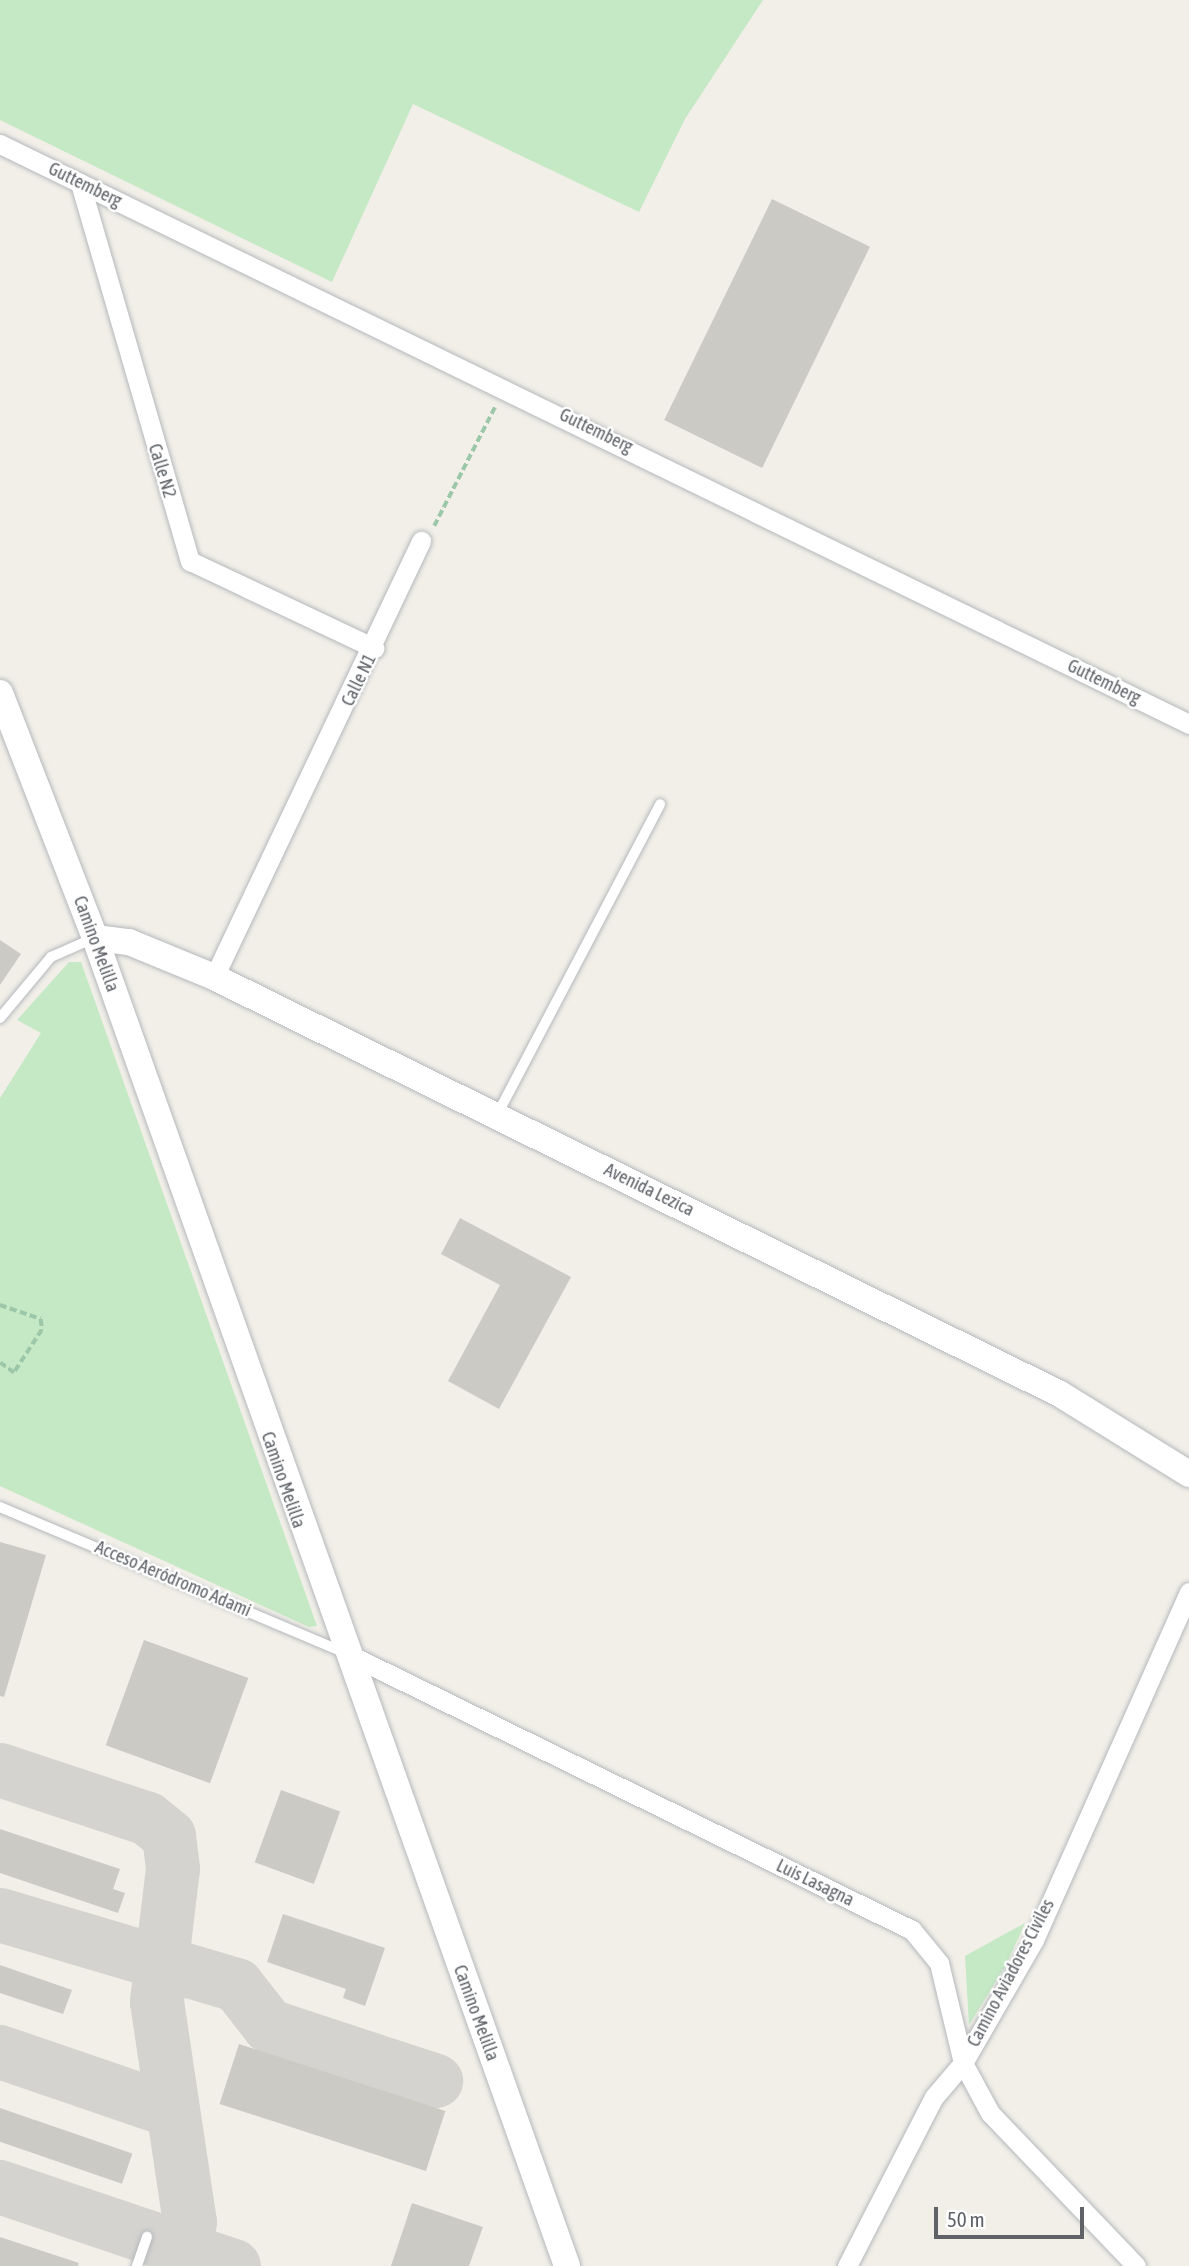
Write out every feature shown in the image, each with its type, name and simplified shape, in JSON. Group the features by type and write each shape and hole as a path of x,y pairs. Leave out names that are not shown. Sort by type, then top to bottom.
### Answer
{"street":[{"name":"Guttemberg","path":"0,144 505,387 1189,724"},
{"name":"Calle N2","path":"79,183 190,561 374,648"},
{"name":"Calle N1","path":"214,976 374,648 421,541"},
{"name":"Camino Melilla","path":"0,693 95,938 346,1653 567,2266"},
{"name":"Avenida Lezica","path":"95,938 151,949 214,976 1060,1394 1189,1474"},
{"name":"Camino Aviadores Civiles","path":"847,2266 934,2097 963,2063 1034,1940 1189,1592"},
{"name":"Luis Lasagna","path":"346,1653 912,1930 939,1963 963,2063 990,2113 1136,2266"}],"lane":[{"path":"497,1116 660,804"},
{"path":"0,1018 51,957 95,938"},
{"name":"Acceso Aeródromo Adami","path":"0,1507 346,1653"},
{"path":"137,2266 147,2238"}],"path":[{"path":"421,541 505,387"},
{"path":"0,1305 41,1319 42,1330 14,1373 0,1363"}],"green space":[{"path":"0,0 763,0 685,119 639,212 413,104 332,282 0,120"},
{"path":"69,962 81,962 317,1626 309,1627 0,1486 0,1098 41,1033 17,1020"},
{"path":"1025,1923 1006,1965 969,2025 965,1956"}],"building":[{"path":"772,199 870,247 762,468 664,420"},
{"path":"0,940 21,954 0,985"},
{"path":"460,1218 571,1277 499,1409 448,1381 500,1285 441,1254"},
{"path":"0,1542 46,1555 4,1697 0,1696"},
{"path":"144,1640 248,1678 210,1783 106,1745"},
{"path":"281,1790 340,1812 314,1884 255,1862"},
{"path":"0,1829 120,1869 113,1889 125,1893 118,1913 0,1873"},
{"path":"283,1914 385,1948 365,2006 343,1998 346,1989 267,1962"},
{"path":"0,1965 72,1990 63,2014 0,1993"},
{"path":"239,2044 445,2111 426,2171 220,2104"},
{"path":"0,2108 132,2154 122,2184 0,2142"},
{"path":"412,2203 483,2227 469,2266 391,2266"},
{"path":"0,2237 79,2263 78,2266 0,2266"}],"taxiway":[{"path":"0,1770 148,1819 169,1836 173,1869 157,2002 190,2222 185,2250"},
{"path":"0,1915 237,1985 269,2026 436,2081"},
{"path":"0,2052 169,2110"},
{"path":"0,2187 234,2266"}]}
